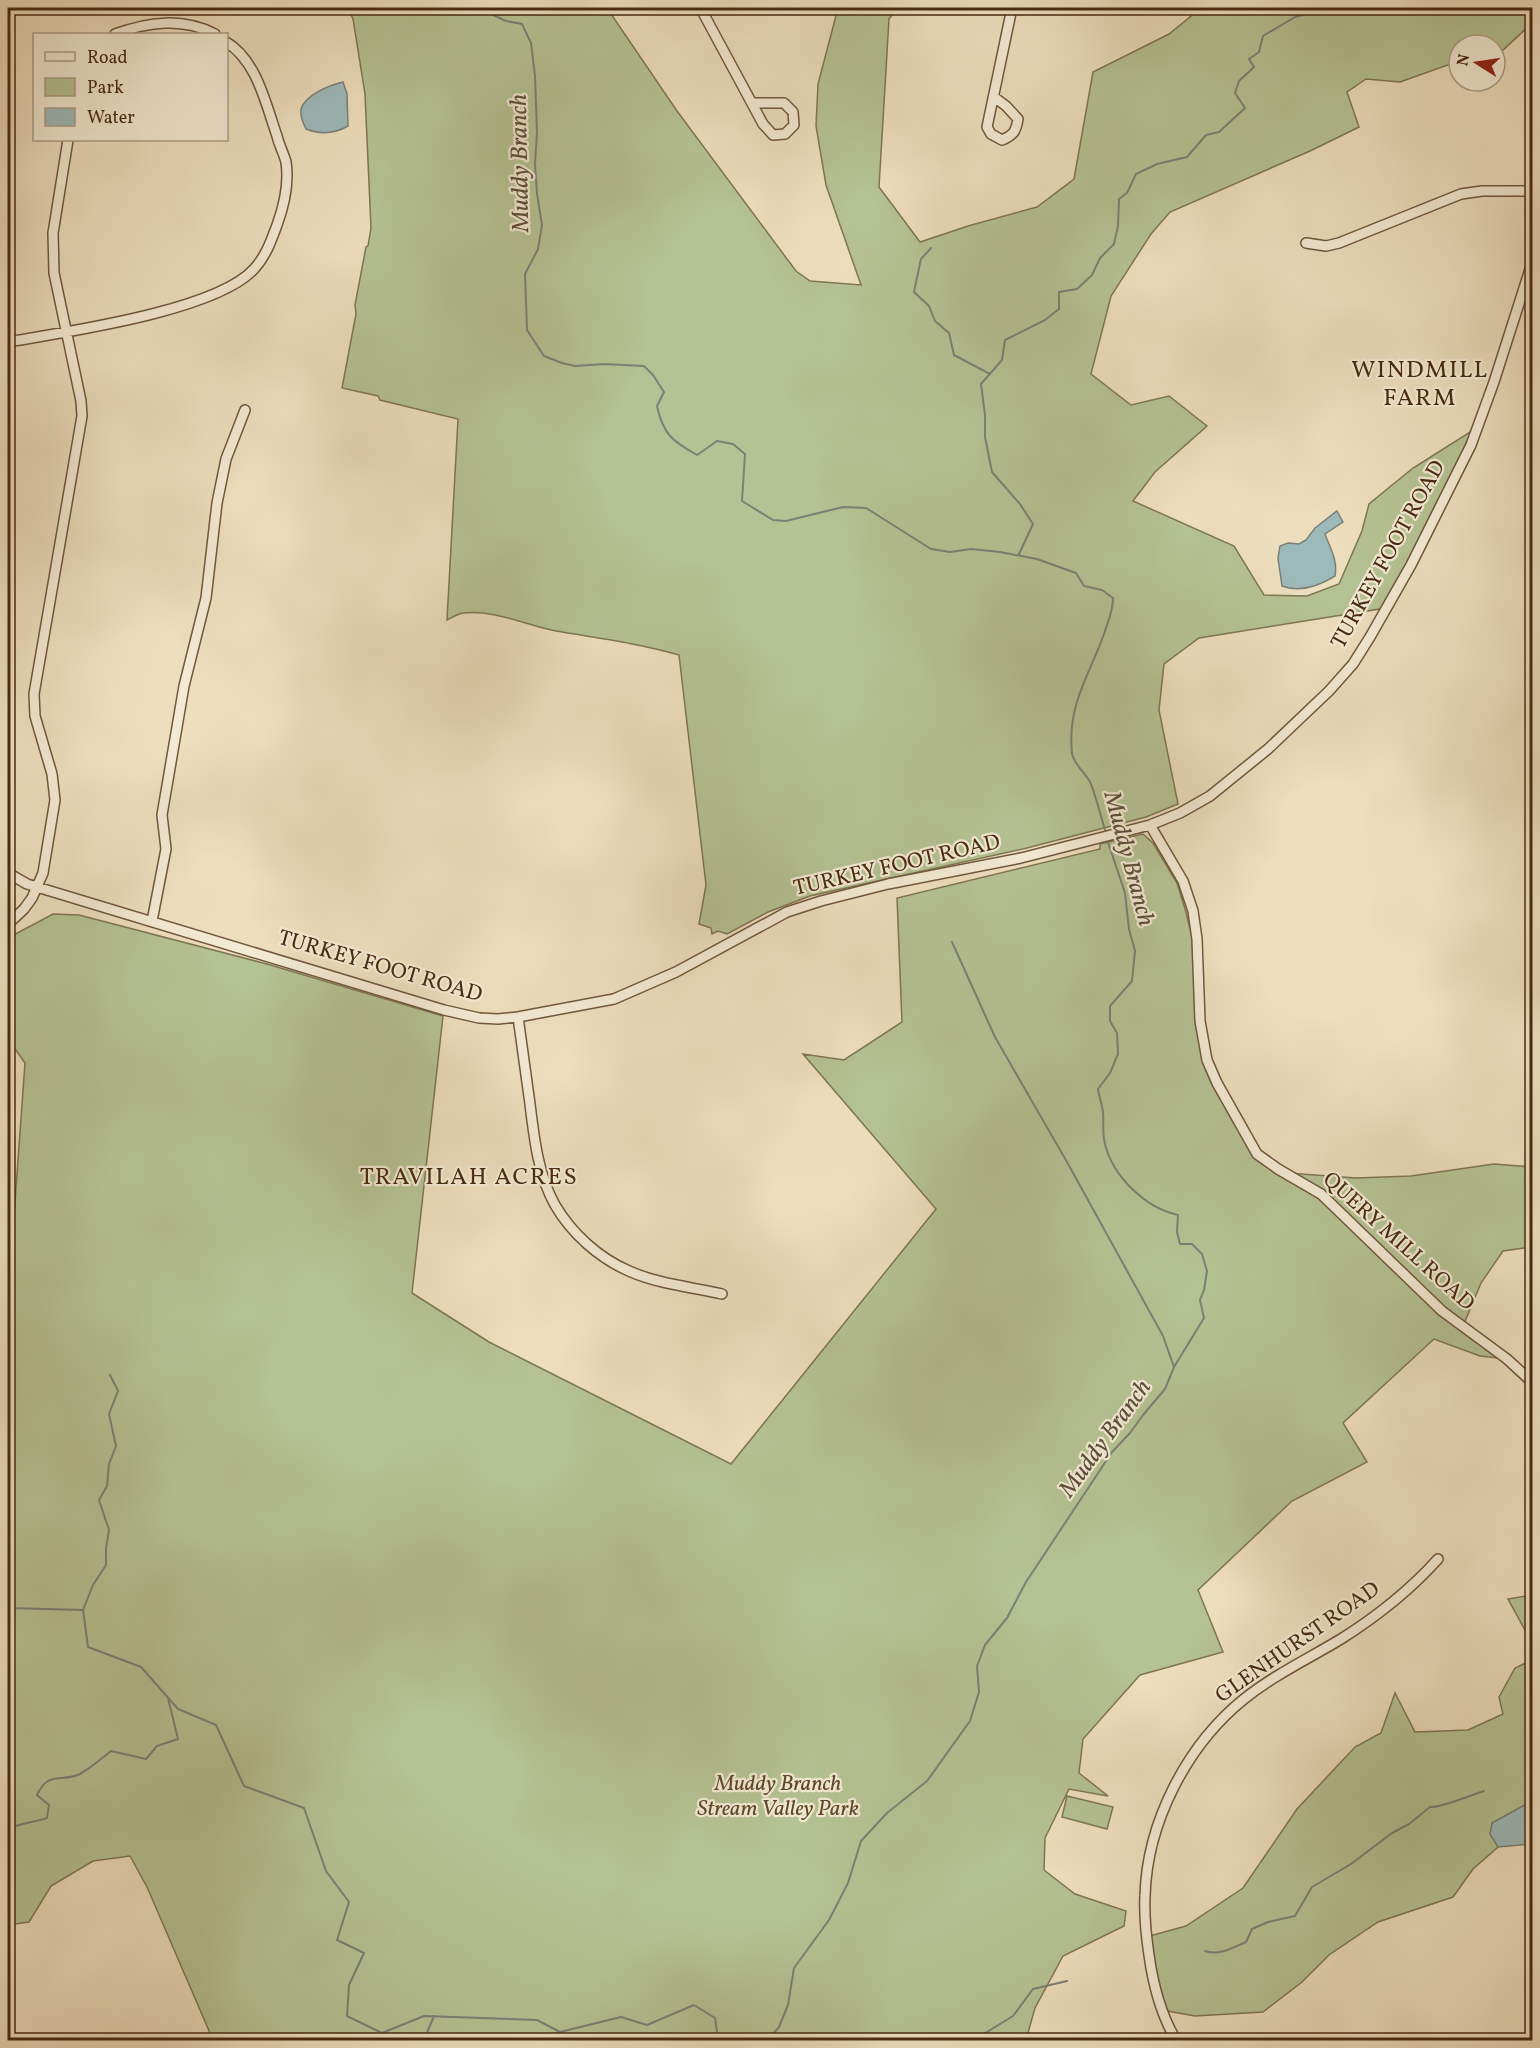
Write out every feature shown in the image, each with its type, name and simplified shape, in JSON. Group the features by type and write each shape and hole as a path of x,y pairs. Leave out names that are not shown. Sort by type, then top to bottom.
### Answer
{"street":[{"path":"701,8 752,104 763,124 773,135 785,134 794,125 793,112 784,103 752,104"},
{"path":"994,96 1018,119 1017,130 1002,140 992,134 987,127 1012,8"},
{"path":"119,33 154,23 187,24 212,33"},
{"path":"8,342 67,332 170,309 232,285 253,270 268,249 282,214 286,189 285,162 260,88 247,62 234,46 228,43"},
{"path":"8,924 24,909 37,887 45,865 55,800 52,774 35,716 34,694 82,416 81,401 54,273 53,233 68,141"},
{"path":"1306,243 1326,246 1339,243 1461,194 1533,191"},
{"name":"TURKEY FOOT ROAD","path":"8,873 21,882 444,1010 479,1018 518,1017 586,1006 631,993 676,972 787,912 821,901 888,884 1021,858 1150,825 1180,813 1210,796 1275,742 1329,691 1353,664 1411,565 1471,445 1533,263"},
{"path":"152,921 166,849 162,815 180,707 206,598 217,503 226,459 245,410"},
{"name":"QUERY MILL ROAD","path":"1150,825 1183,881 1193,911 1197,939 1200,1021 1207,1060 1217,1083 1257,1154 1321,1194 1442,1311 1507,1359 1533,1382"},
{"path":"518,1017 536,1147 544,1178 562,1216 594,1250 608,1261 653,1280 722,1294"},
{"name":"GLENHURST ROAD","path":"1176,2040 1162,2010 1151,1974 1145,1927 1145,1896 1147,1871 1155,1836 1168,1800 1181,1775 1208,1735 1245,1699 1279,1674 1365,1623 1421,1577 1438,1559"}],"green space":[{"path":"348,8 607,8 677,111 796,271 810,281 861,285 826,185 816,126 818,84 838,8 897,8 889,19 879,187 920,242 1037,207 1074,179 1093,72 1169,34 1201,8 1532,8 1532,23 1507,46 1507,33 1447,33 1447,65 1400,82 1366,79 1347,92 1359,127 1170,212 1151,234 1111,296 1091,374 1131,405 1169,396 1207,426 1155,472 1133,501 1234,546 1264,595 1307,596 1339,584 1362,531 1369,504 1413,468 1478,427 1386,608 1199,638 1164,664 1159,710 1178,804 1146,817 1027,848 810,896 768,912 727,934 718,931 712,934 711,928 699,924 706,885 679,655 633,644 556,631 487,614 462,613 447,620 458,419 342,388 356,314 355,305 371,228 365,94 353,19"},
{"name":"Muddy Branch Stream Valley Park","path":"1143,834 1153,843 1177,883 1186,912 1193,942 1203,1063 1213,1086 1254,1157 1274,1172 1356,1178 1411,1176 1494,1164 1532,1167 1532,1247 1503,1251 1481,1283 1463,1326 1507,1359 1480,1356 1434,1339 1343,1423 1367,1462 1292,1501 1198,1590 1223,1652 1140,1675 1083,1739 1079,1773 1108,1796 1069,1789 1045,1838 1044,1870 1075,1894 1126,1911 1124,1926 1063,1956 1035,2008 1026,2040 213,2040 147,1887 130,1856 93,1861 51,1886 29,1922 8,1925 8,1759 13,1756 8,1750 8,1299 25,1063 8,1039 8,938 53,914 79,915 267,964 443,1016 412,1293 489,1342 731,1464 936,1209 803,1054 844,1060 902,1022 897,898 1100,849 1100,844"},
{"path":"1532,1595 1532,1643 1508,1599"},
{"path":"1532,1660 1532,1801 1492,1823 1491,1834 1498,1847 1473,1869 1453,1897 1378,1922 1329,1955 1302,1982 1263,2012 1195,2016 1162,2010 1146,1937 1186,1926 1243,1888 1297,1809 1355,1747 1381,1733 1395,1693 1415,1732 1468,1730 1503,1714 1499,1697 1515,1668"},
{"path":"1067,1796 1113,1807 1107,1829 1062,1817"}],"water":[{"path":"343,82 347,94 348,126 327,133 306,129 301,114 303,104 319,91"},
{"path":"1337,511 1343,522 1325,534 1334,559 1335,576 1323,583 1303,589 1282,586 1278,558 1280,546 1288,543 1299,544 1306,540 1315,528"},
{"path":"1532,1801 1532,1844 1498,1847 1490,1834 1492,1823"}],"waterway":[{"name":"Muddy Branch","path":"488,8 489,13 506,21 522,24 531,43 537,132 535,164 542,225 538,249 525,274 527,330 544,356 575,366 604,364 644,366 664,392 657,406 662,424 670,436 697,455 717,441 733,444 745,454 742,501 773,520 786,521 843,507 866,508 931,549 950,552 971,549 1037,559 1076,573 1084,586 1102,590 1113,598 1104,634 1080,691 1071,736 1073,757 1091,784 1106,833"},
{"path":"1019,554 1033,524 1020,504 992,472 985,437 981,384 1002,360 1005,340 1045,320 1059,309 1059,292 1077,289 1092,275 1100,258 1114,244 1118,226 1119,199 1127,193 1136,174 1157,164 1187,157 1206,135 1219,132 1245,108 1235,93 1239,81 1254,67 1249,59 1259,52 1263,36 1295,17 1330,8"},
{"path":"931,248 921,259 914,292 929,306 935,321 949,333 954,355 990,374"},
{"name":"Muddy Branch","path":"768,2040 779,2027 788,2005 794,1968 829,1920 848,1883 861,1841 887,1813 927,1781 970,1721 979,1692 977,1666 985,1645 1007,1618 1026,1582 1112,1452 1165,1389 1174,1367 1204,1318 1200,1300 1207,1271 1202,1254 1192,1244 1180,1244 1177,1232 1178,1215 1154,1206 1123,1179 1109,1156 1104,1140 1103,1112 1098,1089 1110,1073 1118,1054 1117,1033 1110,1021 1110,1006 1132,981 1135,951 1129,929 1125,893 1107,839"},
{"path":"952,942 995,1037 1163,1336 1174,1367"},
{"path":"83,1610 93,1585 106,1565 109,1530 99,1500 107,1486 109,1464 116,1446 109,1414 118,1391 110,1375"},
{"path":"8,1608 83,1610 88,1647 141,1667 178,1709 216,1725 244,1786 304,1808 326,1871 349,1902 337,1940 364,1953 349,1985 347,2016 382,2033 424,2016 537,2020 560,2032 621,2017 647,2025 694,2005 715,2018 718,2040"},
{"path":"8,1830 17,1825 47,1818 49,1805 37,1795 46,1782 80,1774 111,1751 146,1759 157,1746 178,1739 168,1698"},
{"path":"1205,1951 1215,1953 1231,1949 1246,1942 1252,1929 1268,1922 1295,1916 1312,1887 1351,1864 1430,1807 1484,1791"},
{"path":"974,2040 1013,2016 1033,1989 1067,1981"},
{"path":"424,2040 434,2016"}],"district":[{"name":"WINDMILL FARM","path":"1420,385"},
{"name":"TRAVILAH ACRES","path":"469,1178"}]}
